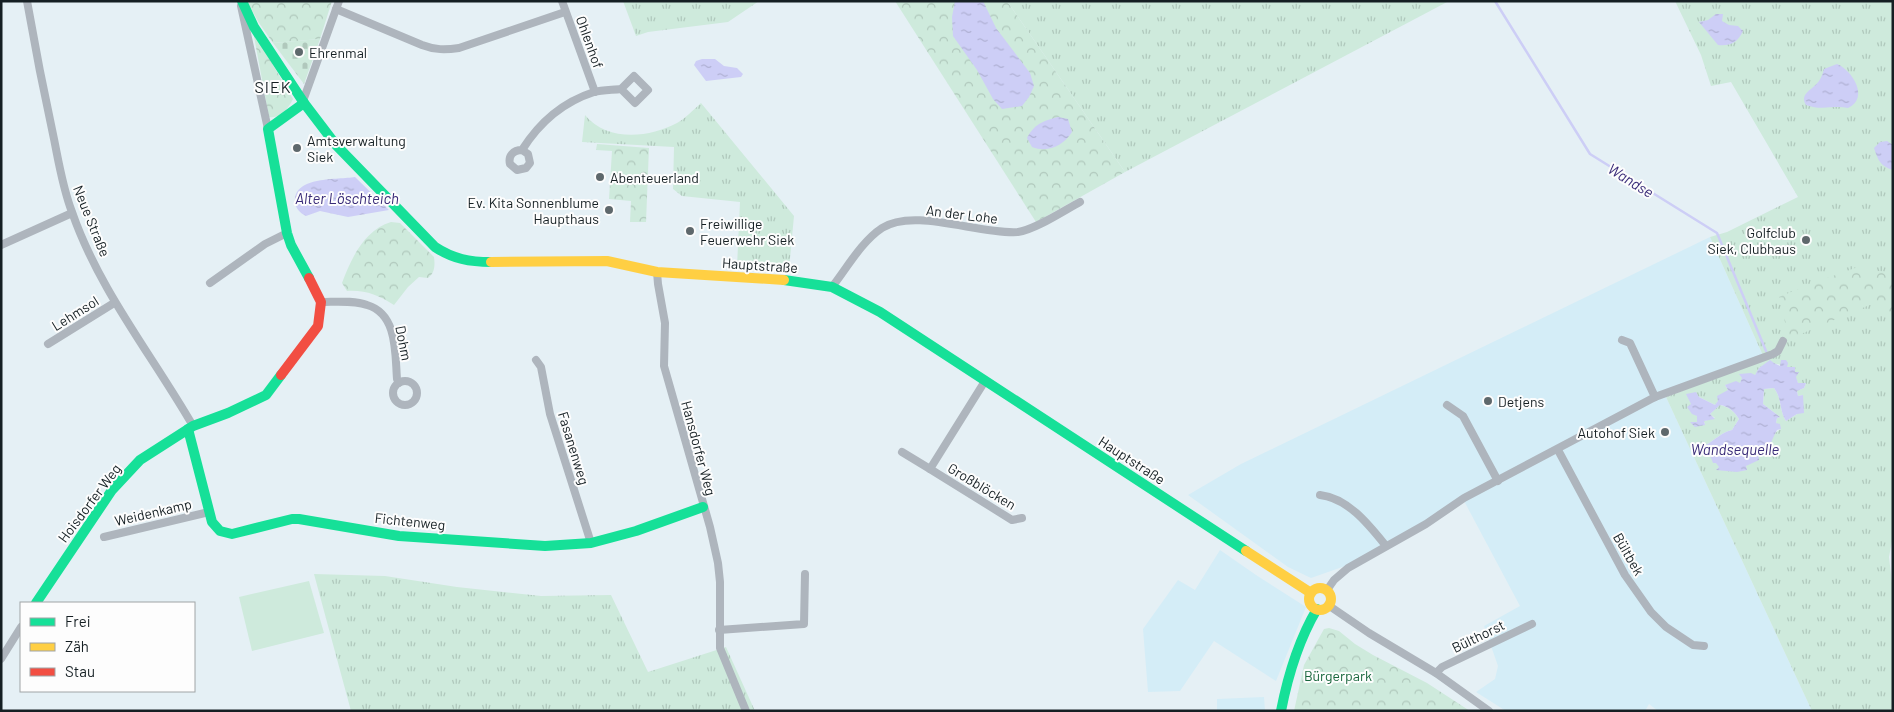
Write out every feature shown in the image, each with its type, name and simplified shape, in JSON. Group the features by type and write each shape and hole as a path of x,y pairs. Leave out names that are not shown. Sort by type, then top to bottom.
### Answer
{"street":[{"name":"Neue Straße","path":"28,1 51,127 62,180 72,213 114,303 171,389 190,428"},
{"name":"Ohlenhof","path":"562,1 594,92"},
{"path":"241,4 268,129 287,233 291,245 321,302"},
{"name":"Hauptstraße","path":"241,4 254,27 304,102 336,145 425,238 448,256 477,262 607,261 657,272 787,280 832,286 861,301 985,380 1311,593"},
{"path":"268,129 304,102 337,5 433,49 445,50 459,48 565,12"},
{"path":"522,150 544,121 557,111 594,92 621,89"},
{"name":"An der Lohe","path":"832,286 867,241 884,227 895,223 914,221 1020,232 1080,202"},
{"path":"1,245 72,213"},
{"path":"210,283 265,244 287,233"},
{"name":"Hansdorfer Weg","path":"657,272 665,323 664,366 710,528 718,563 720,582 720,648 746,711"},
{"name":"Dohm","path":"321,302 366,304 382,314 390,326 397,380 399,383"},
{"name":"Hoisdorfer Weg","path":"37,602 112,490 140,460 190,428 266,395 318,326 321,302"},
{"name":"Lehmsol","path":"48,344 114,303"},
{"path":"1622,340 1630,343 1655,397"},
{"path":"1327,590 1334,580 1348,568 1426,524 1464,498 1558,450 1655,397 1773,354 1778,351 1782,341"},
{"name":"Fasanenweg","path":"536,360 541,367 550,414 591,543"},
{"name":"Großblöcken","path":"930,469 985,380"},
{"path":"1447,405 1463,416 1498,481"},
{"name":"Fichtenweg","path":"190,428 209,512 215,528 222,533 232,534 292,519 300,519 399,536 545,546 591,543 636,531 703,507"},
{"name":"Bültbek","path":"1558,450 1625,575 1650,612 1666,627 1693,645 1704,646"},
{"name":"Großblöcken","path":"902,452 1012,520 1022,518"},
{"path":"1320,495 1328,496 1355,512 1386,546"},
{"name":"Weidenkamp","path":"104,537 209,512"},
{"path":"719,630 804,624 805,574"},
{"path":"1318,588 1327,590 1330,596 1328,605 1323,609 1317,609 1312,606 1310,601 1311,593 1318,588"},
{"path":"1328,605 1436,673 1489,711"},
{"path":"1281,711 1288,677 1299,642 1317,609"},
{"name":"Bülthorst","path":"1436,673 1442,667 1532,624"},
{"path":"1,659 20,629"}],"shaded area":[{"path":"1710,237 1765,360 1666,397 1812,711 1658,711 1649,704 1645,711 1506,711 1476,692 1495,679 1498,666 1484,626 1520,606 1463,499 1348,565 1311,578 1288,567 1188,495 1241,464"},
{"path":"1220,550 1306,607 1276,681 1214,641 1180,691 1148,692 1143,629 1178,580 1195,590"},
{"path":"1264,697 1265,711 1217,711 1217,699"}],"green space":[{"path":"247,1 332,1 320,39 273,43"},
{"path":"623,1 759,1 728,22 648,32 636,36"},
{"path":"895,1 1007,1 1125,172 1036,222"},
{"path":"1007,1 1449,1 1125,172"},
{"path":"1675,1 1893,1 1893,536 1889,557 1893,592 1893,711 1812,711 1666,397 1765,360 1710,237 1727,232 1798,197 1731,82 1711,86 1701,55","holes":["1767,363 1773,363 1790,369 1798,383 1806,383 1804,388 1797,391 1798,396 1803,395 1797,414 1786,421 1777,392 1774,388 1764,389 1763,404 1780,417 1777,418 1776,423 1781,429 1753,457 1746,466 1747,470 1729,471 1717,469 1720,467 1706,445 1722,434 1732,430 1739,419 1731,410 1719,405 1710,414 1715,418 1704,421 1705,425 1691,422 1697,422 1697,416 1691,404 1699,397 1715,405 1728,390 1725,385 1740,383 1743,378 1740,374 1755,376 1759,368"]},
{"path":"253,31 293,99 286,110 277,116 269,117"},
{"path":"320,39 304,84 273,43"},
{"path":"701,103 794,216 789,269 737,267 740,202 682,196 673,189 674,147 582,142 585,115 594,124 605,130 629,135 641,134 654,132 677,123"},
{"path":"597,144 649,148 646,222 630,222 631,201 609,199 612,151 596,150"},
{"path":"391,222 400,223 434,257 433,271 430,276 428,278 419,277 408,287 394,305 372,294 360,291 347,291 342,283 354,255 366,238"},
{"path":"1855,268 1893,273 1893,323 1879,301 1789,339 1779,297"},
{"path":"314,574 385,576 457,587 541,596 611,595 648,672 726,647 755,711 351,711"},
{"path":"309,581 324,633 252,651 239,597"},
{"name":"Bürgerpark","path":"1329,628 1339,631 1373,655 1427,683 1470,711 1294,711 1304,665 1324,629"}],"water":[{"path":"955,1 983,1 996,28 1030,73 1034,86 1022,106 1002,109 993,99 977,70 953,36 952,17"},
{"path":"1716,14 1723,14 1722,21 1729,25 1738,26 1743,31 1733,43 1718,45 1699,22 1708,20"},
{"path":"715,59 724,66 737,68 743,74 741,77 706,81 694,65 696,61"},
{"path":"1837,64 1843,67 1853,78 1858,91 1858,98 1848,108 1817,108 1806,105 1804,101 1805,95 1819,81 1824,69"},
{"path":"1058,117 1068,119 1072,132 1068,137 1060,144 1049,149 1032,147 1027,138 1033,129 1043,122"},
{"path":"1887,141 1893,145 1893,170 1885,167 1880,162 1874,148 1880,142"},
{"name":"Alter Löschteich","path":"355,177 389,210 348,217 320,211 306,216 300,212 295,204 297,193 309,183 328,179"},
{"name":"Wandsequelle","path":"1770,360 1780,366 1781,360 1786,360 1788,363 1787,367 1795,367 1795,372 1799,372 1796,377 1798,383 1806,383 1804,388 1797,391 1798,396 1803,395 1804,413 1797,414 1786,421 1777,392 1774,388 1764,389 1763,404 1780,417 1777,418 1776,423 1780,424 1781,429 1777,430 1766,450 1758,452 1759,460 1746,466 1747,470 1737,472 1716,470 1719,467 1716,463 1713,463 1706,445 1722,434 1732,430 1739,419 1731,410 1720,405 1710,414 1715,419 1704,421 1705,425 1695,427 1690,422 1697,422 1697,416 1692,414 1687,407 1691,404 1686,394 1696,392 1699,397 1715,405 1718,401 1717,396 1728,390 1725,385 1736,381 1740,383 1742,378 1739,374 1751,373 1755,375 1759,368"}],"waterway":[{"name":"Wandse","path":"1495,1 1590,154 1717,233 1766,351"}],"traffic: fast":[{"path":"242,1 254,27 304,103 336,145 435,247 462,259 491,262"},
{"path":"304,103 268,129 287,233 291,245 309,278"},
{"path":"784,280 832,287 880,312 1246,551"},
{"path":"37,602 112,490 140,460 193,426 228,413 266,395 281,375"},
{"path":"188,429 212,522 220,531 232,534 292,519 299,519 399,536 545,546 591,543 636,531 703,507"},
{"path":"1281,711 1295,658 1304,633 1317,609"}],"traffic: slow":[{"path":"491,262 607,261 657,272 784,280"},
{"path":"1246,551 1311,593"},
{"path":"1320,588 1330,595 1331,599 1324,609 1320,610 1310,603 1309,599 1316,589 1320,588"}],"traffic: jam":[{"path":"281,375 318,326 321,302 309,278"}],"place":[{"name":"Ehrenmal","path":"299,52"},
{"name":"Amtsverwaltung Siek","path":"297,148"},
{"name":"Abenteuerland","path":"600,177"},
{"name":"Ev. Kita Sonnenblume Haupthaus","path":"609,210"},
{"name":"Freiwillige Feuerwehr Siek","path":"690,231"},
{"name":"Golfclub Siek, Clubhaus","path":"1806,240"},
{"name":"Detjens","path":"1488,401"},
{"name":"Autohof Siek","path":"1665,432"}],"district":[{"name":"SIEK","path":"273,86"}]}
